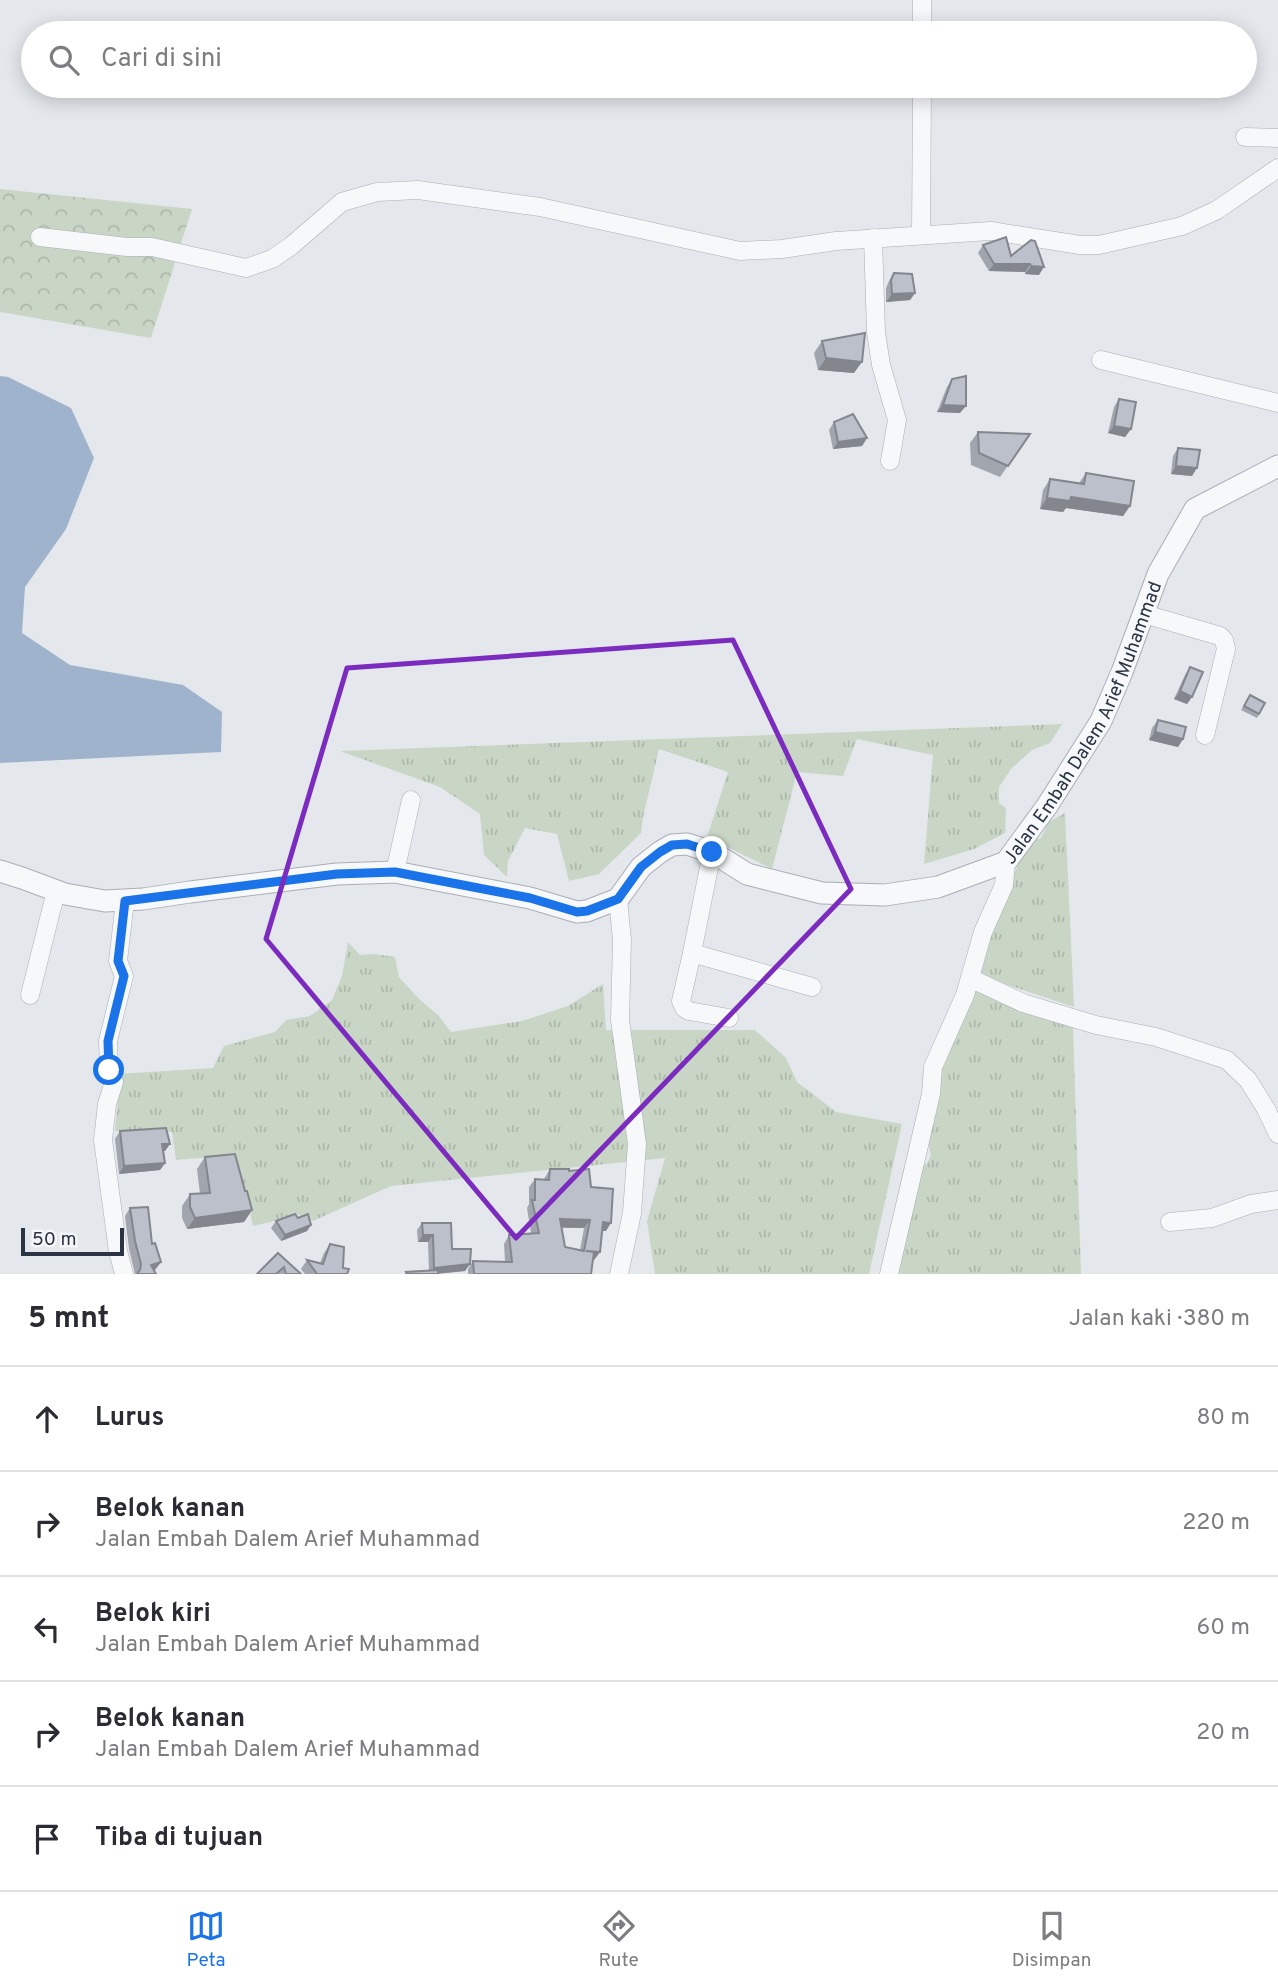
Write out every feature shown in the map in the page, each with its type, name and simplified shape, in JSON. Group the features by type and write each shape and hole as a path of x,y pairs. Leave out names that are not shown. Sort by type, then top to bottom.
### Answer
{"street":[{"path":"922,0 922,21"},
{"path":"921,235 922,98"},
{"path":"1245,137 1278,138"},
{"path":"40,237 127,247 152,247 246,268 272,259 291,246 342,202 377,192 418,190 540,207 740,251 873,238 991,231 1080,245 1099,245 1182,226 1217,210 1278,168"},
{"path":"873,238 876,332 881,365 897,420 890,461"},
{"path":"1101,360 1278,402"},
{"name":"Jalan Embah Dalem Arief Muhammad","path":"618,899 641,867 672,845 687,844 712,852 747,874 822,893 885,895 938,887 1006,862 1047,806 1101,721 1158,574 1195,509 1278,466"},
{"path":"1144,614 1220,636 1224,640 1226,649 1205,735"},
{"path":"395,872 411,800"},
{"path":"712,852 681,1001 689,1011 729,1018"},
{"path":"888,1274 932,1094 933,1067 965,995 983,933 1004,885 1006,862"},
{"path":"0,871 65,894 104,901 125,901 337,874 395,872 530,898 577,912 618,899 622,940 620,1020 637,1144 632,1213 619,1274"},
{"path":"30,995 56,891"},
{"path":"124,1274 118,1251 103,1140 107,1104 114,1082 109,1070 108,1041 124,976 118,961 125,901"},
{"path":"692,953 812,987"},
{"path":"970,978 1023,1003 1096,1025 1156,1037 1227,1060 1248,1080 1278,1134"},
{"path":"1170,1222 1212,1218 1251,1204 1278,1200"}],"highlighted area":[{"path":"733,640 851,889 516,1238 266,939 347,668"}],"green space":[{"path":"0,189 192,209 151,338 0,312"},
{"path":"1062,724 1050,743 1032,750 1011,769 999,787 999,803 1006,808 1005,833 974,849 924,864 933,755 857,739 843,776 797,772 772,869 707,837 728,772 659,749 641,833 599,874 569,881 557,834 525,828 508,861 507,877 484,855 480,814 440,787 340,751"},
{"path":"1065,813 1074,1007 966,971 1030,841 1041,838 1049,822"},
{"path":"348,942 360,955 395,957 399,977 438,1015 451,1032 522,1021 568,1006 603,984 606,1030 755,1030 786,1058 797,1082 836,1112 902,1124 869,1274 655,1274 647,1221 665,1158 391,1186 313,1221 299,1215 253,1226 236,1155 176,1160 172,1132 115,1131 119,1089 117,1074 213,1068 224,1046 275,1032 286,1020 310,1016 332,1000 342,976"},
{"path":"965,986 1073,1027 1081,1274 882,1274 903,1170 927,1164 931,1155 929,1146 913,1140 933,1086 922,1076"}],"water":[{"path":"0,376 8,377 71,408 94,458 66,529 25,587 22,633 70,665 183,685 222,712 221,752 0,763"}],"building":[{"path":"1006,237 1011,256 1031,240 1035,241 1044,267 1030,264 994,264 983,245"},
{"path":"894,273 912,274 915,293 892,294 891,280"},
{"path":"865,333 862,362 826,358 822,341"},
{"path":"966,376 966,406 943,405 952,379"},
{"path":"1119,399 1136,402 1131,429 1114,426"},
{"path":"853,414 867,438 838,442 834,422"},
{"path":"978,432 1030,434 1008,466 979,453"},
{"path":"1178,448 1200,450 1197,468 1176,466"},
{"path":"1086,473 1134,481 1130,506 1071,497 1070,501 1047,498 1050,479 1084,484"},
{"path":"1190,667 1203,672 1192,697 1180,691"},
{"path":"1250,695 1265,703 1259,714 1244,706"},
{"path":"1158,720 1186,727 1183,739 1155,732"},
{"path":"166,1128 170,1144 162,1144 165,1163 124,1166 120,1131"},
{"path":"235,1154 252,1210 195,1218 190,1207 190,1194 210,1193 205,1157"},
{"path":"550,1169 589,1169 591,1187 613,1189 611,1223 603,1222 600,1252 586,1251 594,1252 591,1274 474,1274 473,1261 512,1262 509,1235 539,1233 532,1200 535,1200 535,1179 549,1180","holes":["560,1219 590,1220 584,1251 565,1247"]},
{"path":"148,1207 152,1244 155,1243 161,1262 151,1265 156,1274 137,1274 141,1264 130,1208"},
{"path":"295,1214 298,1218 308,1214 311,1225 285,1235 276,1221"},
{"path":"422,1223 451,1223 452,1249 471,1249 470,1264 434,1268 433,1235 423,1235"},
{"path":"330,1244 344,1247 343,1268 349,1269 347,1274 317,1274 307,1260 323,1264"},
{"path":"278,1253 301,1274 286,1274 284,1267 276,1274 257,1274"},
{"path":"438,1270 438,1274 406,1272"}],"route":[{"path":"109,1070 108,1041 124,976 118,961 125,901 337,874 395,872 530,898 577,912 618,899 641,867 672,845 687,844 712,852"}]}
